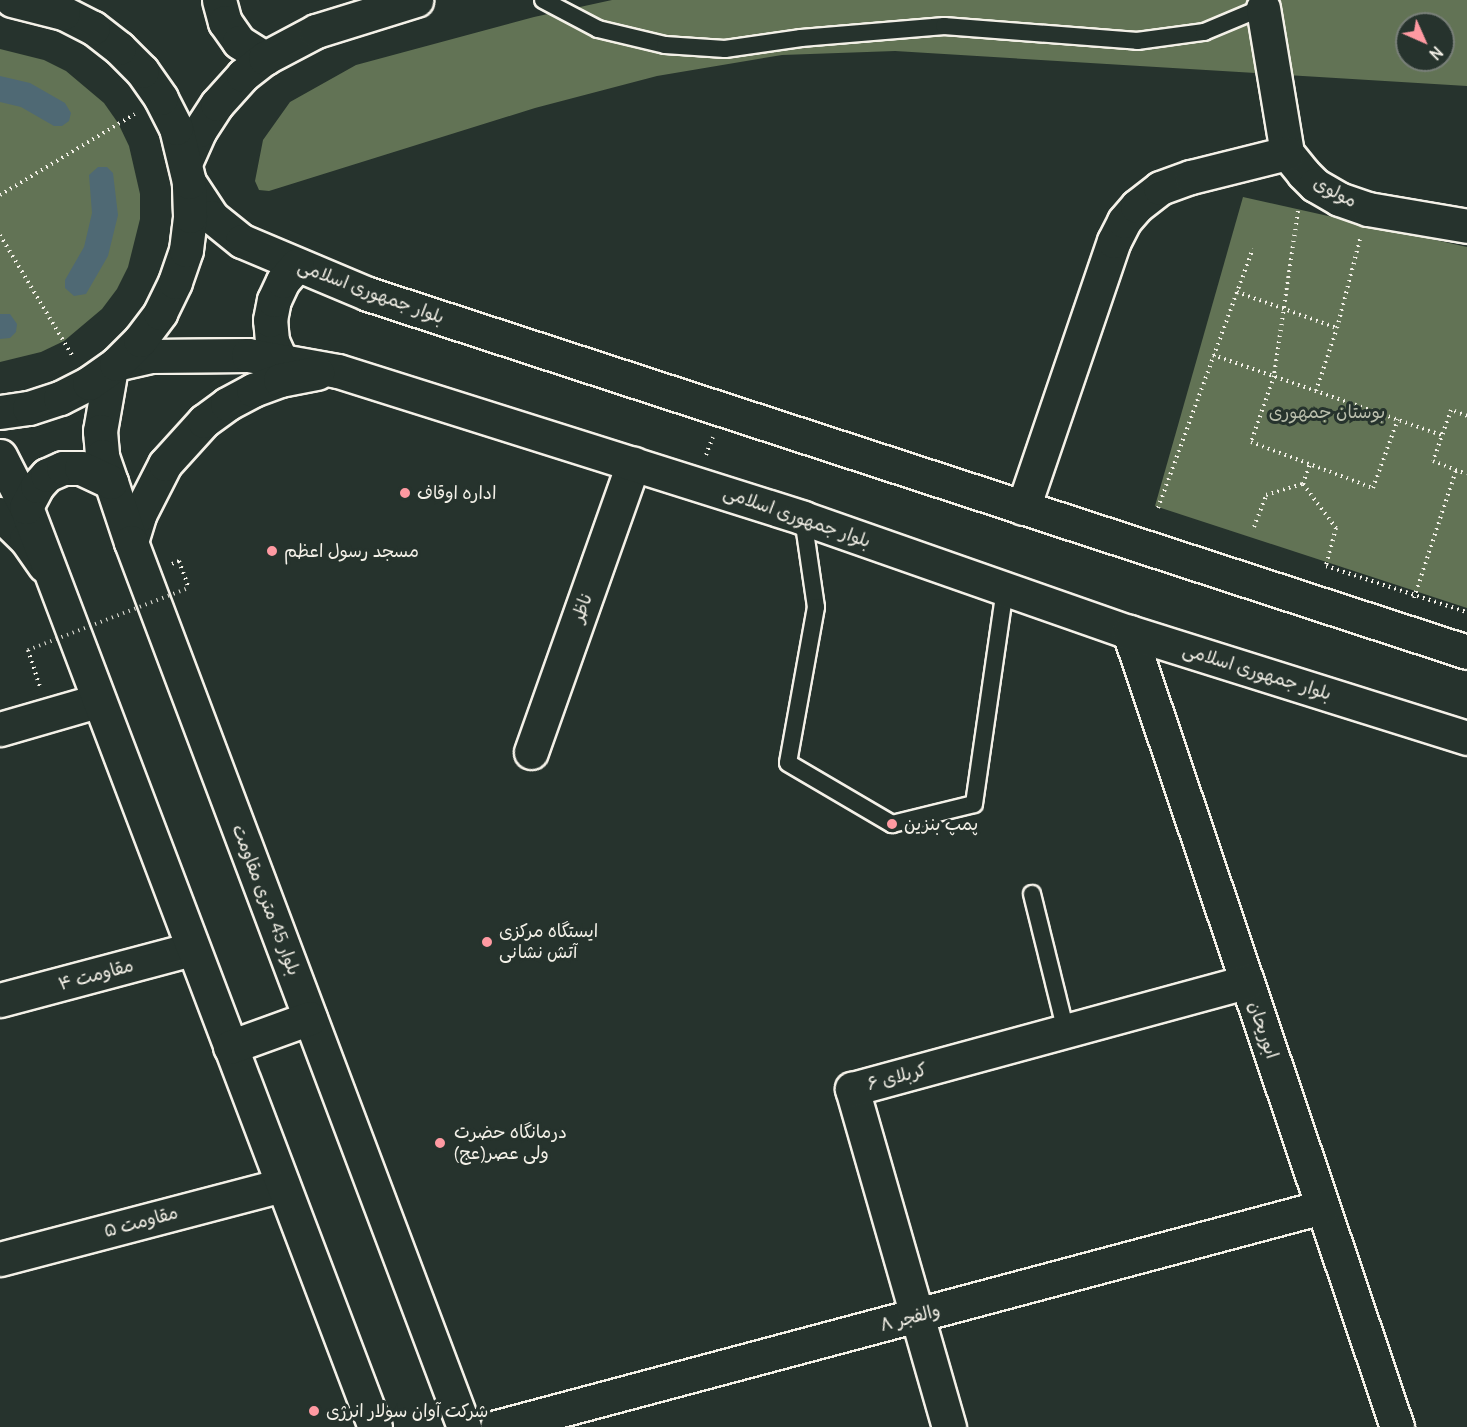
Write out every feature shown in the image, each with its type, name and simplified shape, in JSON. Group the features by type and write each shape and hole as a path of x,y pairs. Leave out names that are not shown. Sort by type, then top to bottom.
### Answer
{"main road":[{"path":"219,0 225,22 239,42 265,58"},
{"path":"188,172 200,130 217,104 243,75 265,58 316,31 416,0"},
{"path":"0,412 29,408 60,398 105,372 140,340 160,313 175,282 186,250 190,216 188,172 176,128 161,98 142,71 110,41 63,13 31,1"},
{"path":"1023,508 1114,241 1124,221 1137,206 1160,188 1191,177 1295,163 1270,4"},
{"name":"مولوی","path":"1295,163 1315,185 1339,199 1368,209 1467,226"},
{"name":"بلوار جمهوری اسلامی","path":"188,172 212,217 235,235 297,265 368,294 1467,652"},
{"path":"281,361 273,341 270,320 274,300 283,281 297,265"},
{"name":"بلوار جمهوری اسلامی","path":"105,372 150,356 184,354 248,355 338,371 803,518 1129,632 1467,738"},
{"path":"131,542 142,506 165,464 204,421 227,404 262,387 309,373 338,371"},
{"name":"بلوار 45 متری مقاومت","path":"105,372 100,431 102,456 131,542 464,1427"},
{"path":"0,456 13,511 48,570 375,1427"},
{"name":"ناظر","path":"531,752 633,464"},
{"path":"13,511 47,475 63,468 81,468 111,482"},
{"name":"ابوریحان","path":"1129,632 1397,1427"},
{"path":"0,729 98,701"},
{"name":"مقاومت ۴","path":"0,1000 192,949"},
{"name":"کربلای ۶","path":"949,1427 852,1089 1246,982"},
{"path":"230,1047 310,1018"},
{"name":"مقاومت ۵","path":"0,1259 282,1185"},
{"name":"والفجر ۸","path":"497,1427 1322,1207"}],"lane":[{"path":"543,0 598,29 665,45 725,49 801,38 944,26 1137,41 1204,32 1270,4"},
{"path":"803,518 816,607 788,763 892,824 974,804 1005,590"},
{"path":"1032,894 1066,1031"}],"path":[{"path":"0,195 161,98"},
{"path":"1295,163 1285,311 1274,376 1251,442 1373,488 1398,419"},
{"path":"1316,391 1337,328 1368,209"},
{"path":"0,235 105,372"},
{"path":"1158,508 1253,249"},
{"path":"1237,292 1337,328"},
{"path":"1213,355 1442,435"},
{"path":"695,484 723,410"},
{"path":"1467,416 1451,410 1432,461 1467,474"},
{"path":"1303,484 1310,464"},
{"path":"1403,631 1456,470"},
{"path":"1254,526 1266,495 1303,484"},
{"path":"1303,484 1336,528 1326,566 1467,612"},
{"path":"37,679 28,650 189,588 179,561"}],"green space":[{"path":"612,0 1467,0 1467,86 895,51 782,55 657,76 535,108 269,191 259,190 255,181 263,140 290,102 356,65 534,17"},
{"path":"0,49 44,60 66,71 104,103 118,123 129,146 140,194 140,219 128,267 117,289 102,309 64,341 41,352 0,362"},
{"name":"بوستان جمهوری","path":"1243,197 1467,247 1467,608 1155,506"}],"water":[{"path":"0,76 30,83 65,103 71,113 69,121 62,126 54,126 21,107 0,102"},
{"path":"98,167 107,167 113,173 118,215 108,256 86,294 74,296 65,288 65,280 84,247 92,213 89,175"},
{"path":"0,314 10,314 17,324 16,332 10,338 0,339"}],"place":[{"name":"اداره اوقاف","path":"405,493"},
{"name":"مسجد رسول اعظم","path":"272,551"},
{"name":"پمپ بنزین","path":"892,824"},
{"name":"ایستگاه مرکزی آتش نشانی","path":"487,942"},
{"name":"درمانگاه حضرت ولی عصر(عج)","path":"440,1143"},
{"name":"شرکت آوان سولار انرژی","path":"314,1411"}]}
